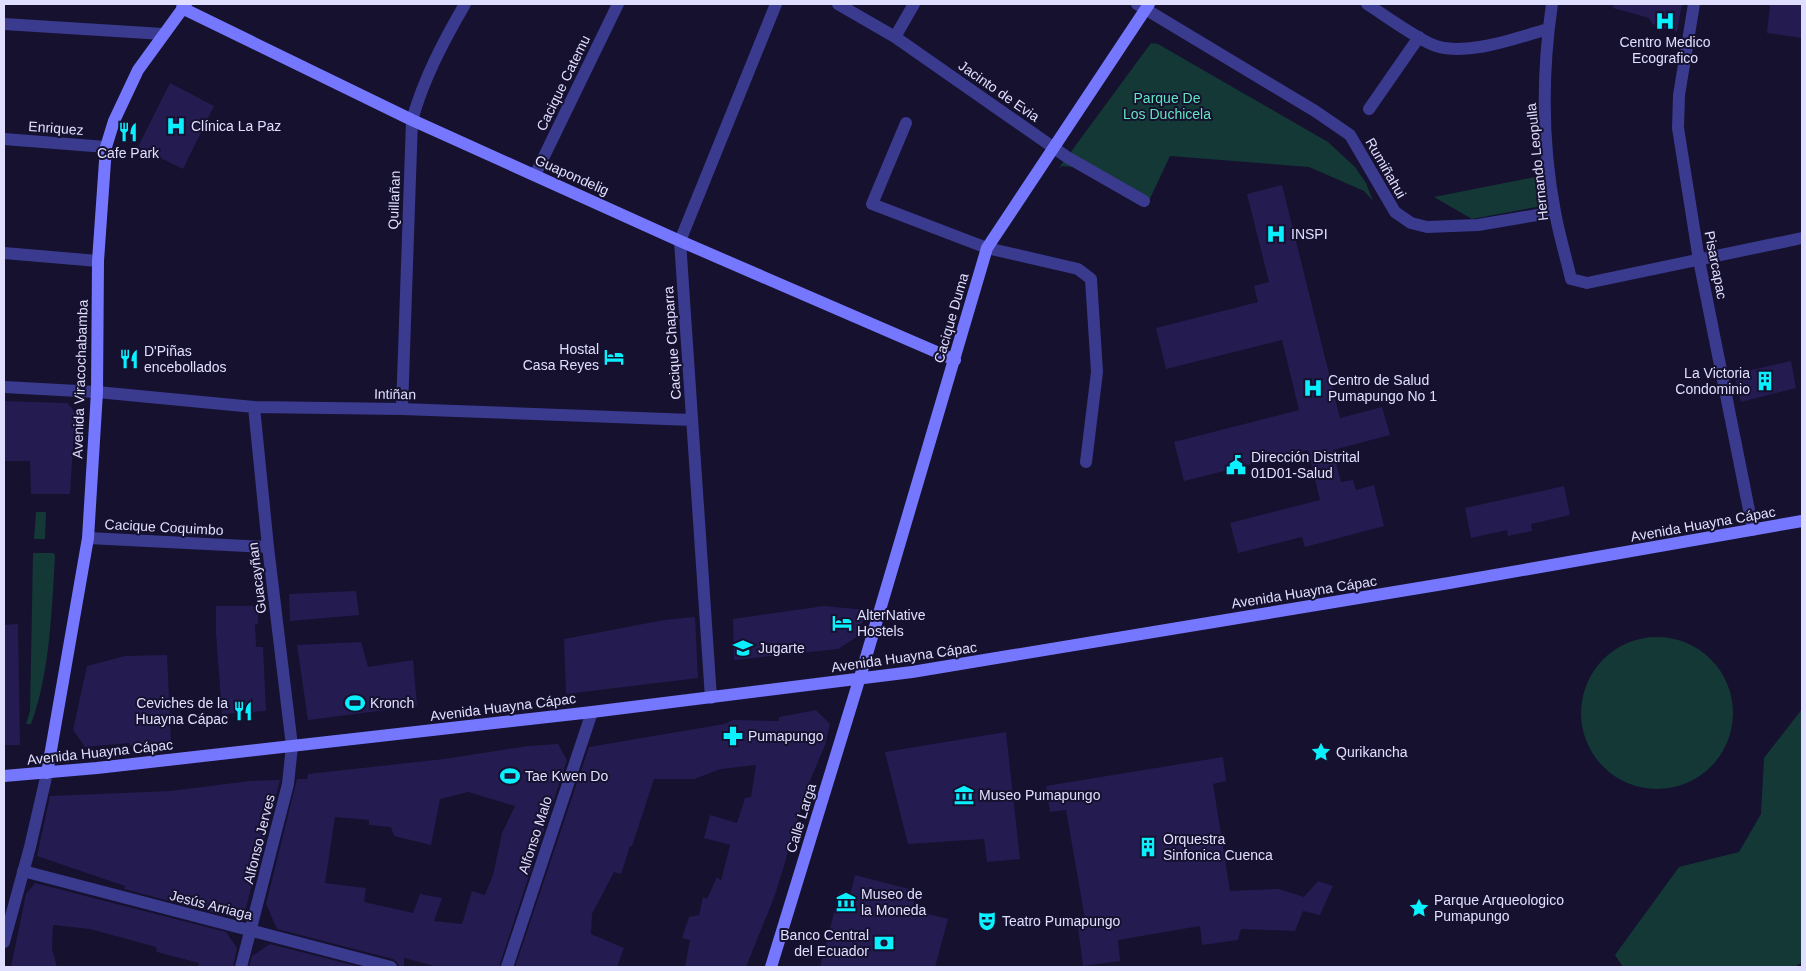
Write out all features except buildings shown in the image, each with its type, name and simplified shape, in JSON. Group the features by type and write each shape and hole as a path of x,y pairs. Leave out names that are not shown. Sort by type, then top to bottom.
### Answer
{"street":[{"name":"Quillañan","path":"402,409 412,120 422,87 437,52 465,4"},
{"name":"Cacique Catemu","path":"535,175 618,4"},
{"name":"Cacique Chaparra","path":"712,698 680,241 776,4"},
{"name":"Jacinto de Evia","path":"838,4 895,37 1054,148 1144,201"},
{"path":"895,37 914,4"},
{"path":"1367,4 1434,46 1470,49 1548,29"},
{"name":"Hernando Leopulla","path":"1552,4 1548,29 1544,112 1555,212 1572,279 1587,283 1699,260"},
{"name":"Pisarcapac","path":"1694,4 1679,95 1678,128 1699,260 1753,530"},
{"name":"Guapondelig","path":"184,6 412,120 680,241 955,360"},
{"name":"Avenida Viracochabamba","path":"47,773 88,538 97,392 98,261 106,147 125,95 138,70 184,6"},
{"name":"Cacique Duma","path":"860,678 987,248 1054,148 1144,6"},
{"name":"Rumiñahui","path":"1144,6 1315,111 1350,135 1395,212 1411,223 1427,227 1478,226 1555,212"},
{"path":"4,24 163,34"},
{"path":"1369,109 1419,36"},
{"path":"906,124 872,204 987,248 1078,269 1091,279 1097,372 1086,462"},
{"name":"Enriquez","path":"4,139 106,147"},
{"path":"1699,260 1802,238"},
{"path":"4,253 98,261"},
{"name":"Intiñan","path":"4,388 97,392 254,407 402,409 692,420"},
{"name":"Guacayñan","path":"254,407 268,547 292,746"},
{"name":"Avenida Huayna Cápac","path":"4,776 47,773 712,698 970,663 1802,521"},
{"path":"1784,524 1802,532"},
{"name":"Cacique Coquimbo","path":"88,538 268,547"},
{"name":"Calle Larga","path":"771,967 860,678"},
{"name":"Alfonso Malo","path":"507,967 592,712"},
{"name":"Alfonso Jerves","path":"241,967 288,784 292,746"},
{"path":"4,942 47,773"},
{"name":"Jesús Arriaga","path":"23,872 391,967"}],"green space":[{"name":"Parque De Los Duchicela","path":"1151,43 1158,44 1328,142 1355,167 1366,183 1373,201 1364,191 1309,167 1170,156 1146,207 1073,167 1063,166 1059,168"},
{"path":"1545,175 1548,200 1542,206 1472,219 1434,197"},
{"path":"36,512 46,512 45,539 34,539"},
{"path":"33,553 53,553 55,555 46,663 31,724 26,724 30,711"},
{"path":"1657,637 1672,638 1686,643 1711,659 1727,684 1732,698 1732,728 1727,742 1711,767 1686,783 1672,788 1657,789 1642,788 1628,783 1603,767 1587,742 1582,728 1581,713 1582,698 1587,684 1603,659 1628,643 1642,638"},
{"path":"1802,709 1802,962 1795,967 1623,967 1615,955 1679,867 1739,852 1761,814 1764,758"}],"place":[{"name":"Centro Medico Ecografico","path":"1665,21"},
{"name":"Clínica La Paz","path":"176,126"},
{"name":"Cafe Park","path":"128,132"},
{"name":"INSPI","path":"1276,234"},
{"name":"Hostal Casa Reyes","path":"614,357"},
{"name":"D'Piñas encebollados","path":"129,359"},
{"name":"La Victoria Condominio","path":"1765,381"},
{"name":"Centro de Salud Pumapungo No 1","path":"1313,388"},
{"name":"Dirección Distrital 01D01-Salud","path":"1236,465"},
{"name":"AlterNative Hostels","path":"842,623"},
{"name":"Jugarte","path":"743,648"},
{"name":"Kronch","path":"355,703"},
{"name":"Ceviches de la Huayna Cápac","path":"243,711"},
{"name":"Pumapungo","path":"733,736"},
{"name":"Qurikancha","path":"1321,752"},
{"name":"Tae Kwen Do","path":"510,776"},
{"name":"Museo Pumapungo","path":"964,795"},
{"name":"Orquestra Sinfonica Cuenca","path":"1148,847"},
{"name":"Museo de la Moneda","path":"846,902"},
{"name":"Parque Arqueologico Pumapungo","path":"1419,908"},
{"name":"Teatro Pumapungo","path":"987,921"},
{"name":"Banco Central del Ecuador","path":"884,943"}]}
